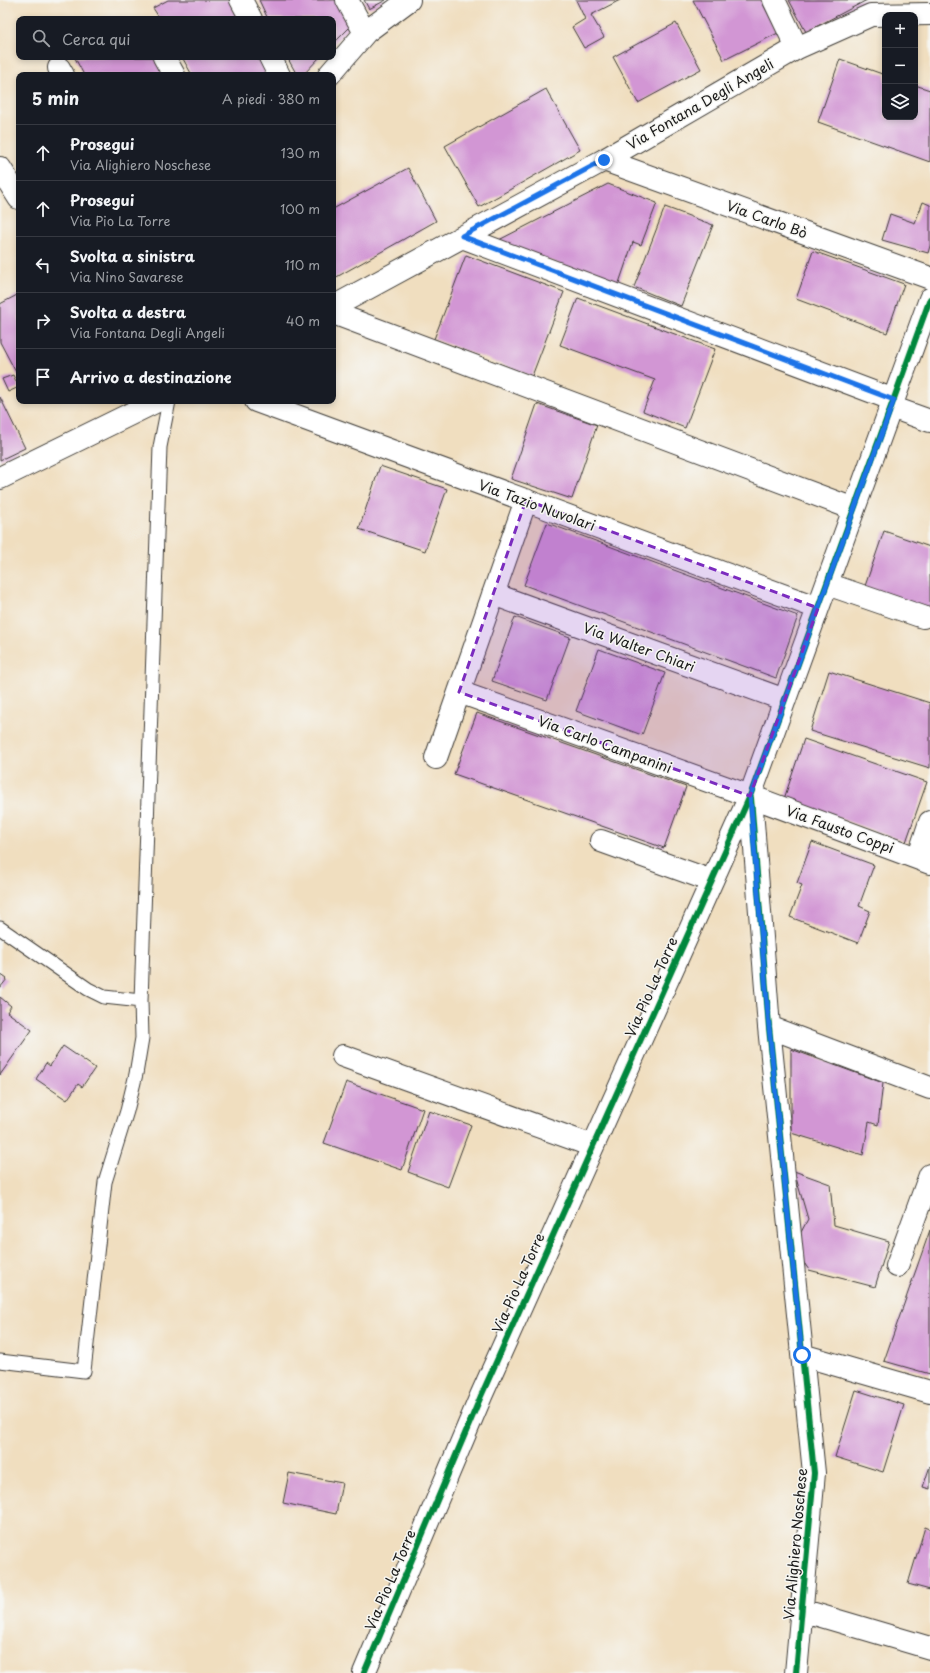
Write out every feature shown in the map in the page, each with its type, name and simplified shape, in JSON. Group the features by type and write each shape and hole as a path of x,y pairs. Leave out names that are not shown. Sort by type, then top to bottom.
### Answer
{"street":[{"path":"241,0 249,16"},
{"path":"347,0 366,33"},
{"path":"332,72 366,33 409,0"},
{"path":"774,0 797,48"},
{"name":"Via Fontana Degli Angeli","path":"336,305 604,160 797,48 871,15 930,14"},
{"path":"166,60 172,72"},
{"path":"272,60 278,72"},
{"name":"Via Carlo Bò","path":"604,160 930,278"},
{"path":"0,168 16,193"},
{"path":"462,236 892,404 930,421"},
{"name":"Via Pio La Torre","path":"364,1673 481,1396 750,796 930,299"},
{"path":"336,314 854,509"},
{"name":"Via Tazio Nuvolari","path":"264,404 818,608"},
{"path":"0,478 133,406"},
{"path":"436,758 526,500"},
{"path":"827,584 923,617"},
{"name":"Via Walter Chiari","path":"494,594 785,700"},
{"name":"Via Carlo Campanini","path":"459,692 750,796"},
{"name":"Via Fausto Coppi","path":"750,796 924,860"},
{"name":"Via Alighiero Noschese","path":"750,796 769,1027 814,1473 796,1673"},
{"path":"924,860 930,822"},
{"path":"601,841 712,880"},
{"path":"769,1027 930,1088"},
{"path":"343,1056 593,1146"},
{"path":"897,1266 930,1175"},
{"path":"802,1355 930,1392"},
{"path":"802,1610 930,1648"}],"lane":[{"path":"0,1361 84,1371 105,1182 128,1111 142,1038 141,1001 160,447 168,404"},
{"path":"0,928 88,989 104,997 141,1001"}],"highlighted area":[{"path":"526,500 818,608 750,796 459,692"}],"building":[{"path":"168,0 229,0 237,16 158,16 153,8"},
{"path":"259,0 336,0 350,27 336,41 336,16 267,16"},
{"path":"364,0 386,0 369,9"},
{"path":"576,0 620,0 591,15 604,37 584,48 572,27 585,19"},
{"path":"693,0 761,0 778,33 724,60"},
{"path":"789,0 867,0 806,32"},
{"path":"676,23 701,69 638,103 613,57"},
{"path":"840,59 882,74 882,120 918,120 918,86 930,90 930,162 818,122"},
{"path":"76,60 160,60 166,72 82,72"},
{"path":"184,60 262,60 268,72 190,72"},
{"path":"289,60 317,60 306,72 295,72"},
{"path":"546,89 580,150 479,207 445,146"},
{"path":"408,168 436,221 336,277 336,207"},
{"path":"608,184 657,203 641,245 633,242 618,286 497,241"},
{"path":"923,202 930,205 930,246 928,253 882,240 890,214 915,223"},
{"path":"665,207 713,225 681,306 634,287"},
{"path":"813,251 904,284 887,333 796,299"},
{"path":"466,255 564,292 532,376 434,339"},
{"path":"16,296 16,372 0,342 0,304"},
{"path":"578,298 715,349 685,428 643,411 655,380 560,345"},
{"path":"13,375 16,381 16,388 8,392 2,379"},
{"path":"0,397 25,448 0,460"},
{"path":"537,404 597,425 572,499 511,479"},
{"path":"380,466 447,489 425,551 359,529"},
{"path":"547,523 798,616 776,678 524,585"},
{"path":"884,531 930,547 930,612 864,589"},
{"path":"515,617 570,637 547,700 492,681"},
{"path":"599,649 665,673 642,735 576,711"},
{"path":"829,671 930,703 930,768 810,731"},
{"path":"477,713 686,787 664,848 454,774"},
{"path":"804,739 927,782 906,842 784,799"},
{"path":"812,842 874,865 859,906 870,911 858,943 790,917 802,885 797,883"},
{"path":"0,974 7,979 0,988"},
{"path":"0,997 11,1006 7,1012 32,1030 0,1075"},
{"path":"63,1046 95,1068 82,1087 78,1084 67,1100 36,1079 46,1063 50,1066"},
{"path":"791,1049 883,1083 878,1125 869,1122 863,1155 791,1133"},
{"path":"346,1082 423,1109 402,1170 324,1143"},
{"path":"429,1111 471,1125 448,1187 408,1172"},
{"path":"794,1171 830,1184 834,1225 889,1241 875,1287 809,1270 798,1254 799,1236 808,1219"},
{"path":"930,1230 930,1374 884,1361"},
{"path":"856,1390 904,1405 883,1472 835,1457"},
{"path":"930,1466 930,1489 923,1487"},
{"path":"289,1473 342,1483 336,1514 283,1503"},
{"path":"925,1527 930,1529 930,1590 908,1584"}],"cycle path":[{"path":"364,1673 481,1396 750,796 930,299"},
{"path":"751,798 769,1027 814,1473 796,1673"}],"route":[{"path":"604,160 462,236 894,400 750,796 769,1027 802,1355"}]}
